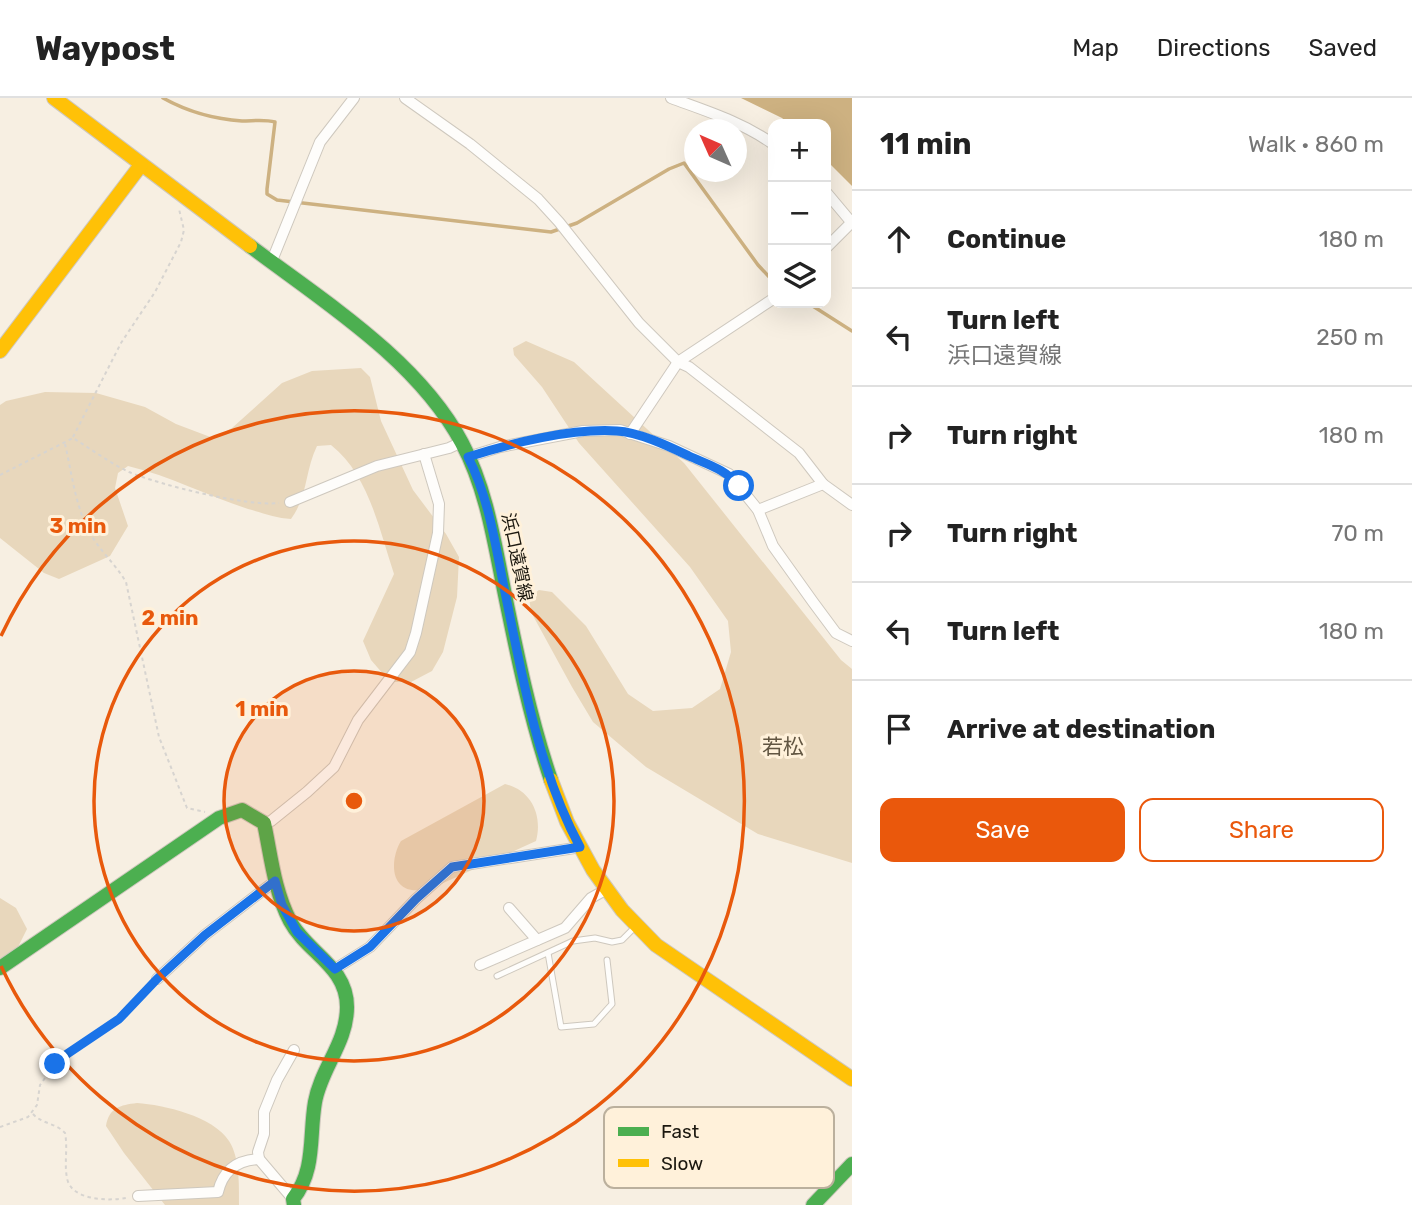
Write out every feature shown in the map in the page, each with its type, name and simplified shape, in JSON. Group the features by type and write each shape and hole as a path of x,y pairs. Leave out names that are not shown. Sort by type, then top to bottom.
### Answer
{"main road":[{"name":"浜口遠賀線","path":"54,98 368,335 409,373 440,408 462,442 488,509 521,673 567,822 580,847 622,910 656,945 852,1079"},
{"path":"0,351 141,164"},
{"path":"0,968 219,818 242,810 264,823 282,905 297,932 341,977 346,1000 346,1025 318,1088 315,1101 310,1164 300,1192 293,1202"},
{"path":"834,1183 852,1164"},
{"path":"813,1205 829,1188"}],"street":[{"path":"271,263 320,142 354,98"},
{"path":"405,98 470,144 538,199 639,323 678,362 689,367 799,453 823,484 852,505"},
{"path":"671,98 731,121 768,140"},
{"path":"829,245 852,223 831,198"},
{"path":"630,434 678,362 768,302"},
{"path":"468,457 500,447 583,431 620,430 669,446 729,474 758,510 773,546 813,602 836,633 852,641"},
{"path":"290,502 377,466 462,442"},
{"path":"264,823 271,821 334,767 358,720 410,652 438,533 439,504 424,454"},
{"path":"758,510 823,484"},
{"path":"335,969 370,947 416,899 452,867 580,847"},
{"path":"157,979 205,935 275,881"},
{"path":"480,965 565,928 591,898 607,889"},
{"path":"509,908 537,940"},
{"path":"293,1202 259,1159 258,1152 264,1134 264,1112 277,1080 294,1050"},
{"path":"138,1196 218,1192 220,1183 229,1170 239,1162 259,1159"}],"lane":[{"path":"497,976 573,941 595,938 612,942 622,940 637,925"},
{"path":"548,953 561,1027 594,1024 612,1004 607,960"}],"path":[{"path":"0,475 73,438 121,343 155,292 181,242 184,230 176,202 180,194"},
{"path":"73,438 129,472 183,488 267,505 290,502"},
{"path":"65,444 84,520 94,540 114,562 126,582 159,737 187,808 211,813 219,818"},
{"path":"0,1127 28,1118 37,1105 40,1085 55,1064 119,1019 157,979"},
{"path":"32,1113 36,1118 61,1128 65,1133 67,1179 76,1191 100,1201 138,1196"}],"shaded area":[{"path":"741,98 852,98 852,186 831,165 831,119 782,118"},
{"path":"526,341 574,362 684,463 841,660 852,669 852,863 758,834 646,767 593,722 531,612 529,597 539,590 552,592 586,626 628,694 653,711 692,708 720,689 731,652 728,621 690,567 579,443 542,387 514,355 513,348"},
{"path":"361,368 370,377 381,421 413,490 446,534 459,557 457,597 443,652 432,671 411,682 390,682 371,660 363,641 394,574 364,487 344,457 331,445 317,446 301,501 291,519 248,509 128,466 118,473 115,488 128,526 110,556 59,579 44,573 0,538 0,405 6,401 45,392 96,393 145,407 176,424 213,438 232,428 282,383 312,371"},
{"path":"505,784 522,792 533,805 538,822 536,841 430,889 412,890 399,883 394,862 401,841"},
{"path":"0,898 16,908 27,929 18,947 0,964"},
{"path":"137,1103 187,1113 222,1132 235,1156 239,1205 165,1205 106,1126 116,1108"}],"waterway":[{"path":"163,98 211,117 275,122 267,194 277,200 551,232 577,223 669,169 684,163 768,276"},
{"path":"816,308 852,331"}],"traffic: fast":[{"path":"250,246 338,311 395,359 421,385 462,443 477,478 488,515 524,686 551,780"},
{"path":"0,968 219,818 242,810 264,823 280,897 290,921 333,970 345,993 347,1007 343,1032 318,1090 308,1165 293,1199 294,1205"},
{"path":"834,1183 852,1164"},
{"path":"813,1205 829,1188"}],"traffic: slow":[{"path":"54,98 250,246"},
{"path":"0,351 141,165"},
{"path":"551,780 567,822 593,870 622,910 656,945 852,1079"}],"district":[{"name":"若松","path":"783,747"}],"route":[{"path":"55,1064 119,1019 205,935 275,881 282,905 297,932 335,969 370,947 416,899 452,867 580,847 567,822 539,738 521,673 488,509 468,457 500,447 583,431 620,430 669,446 729,474 739,486"}]}
